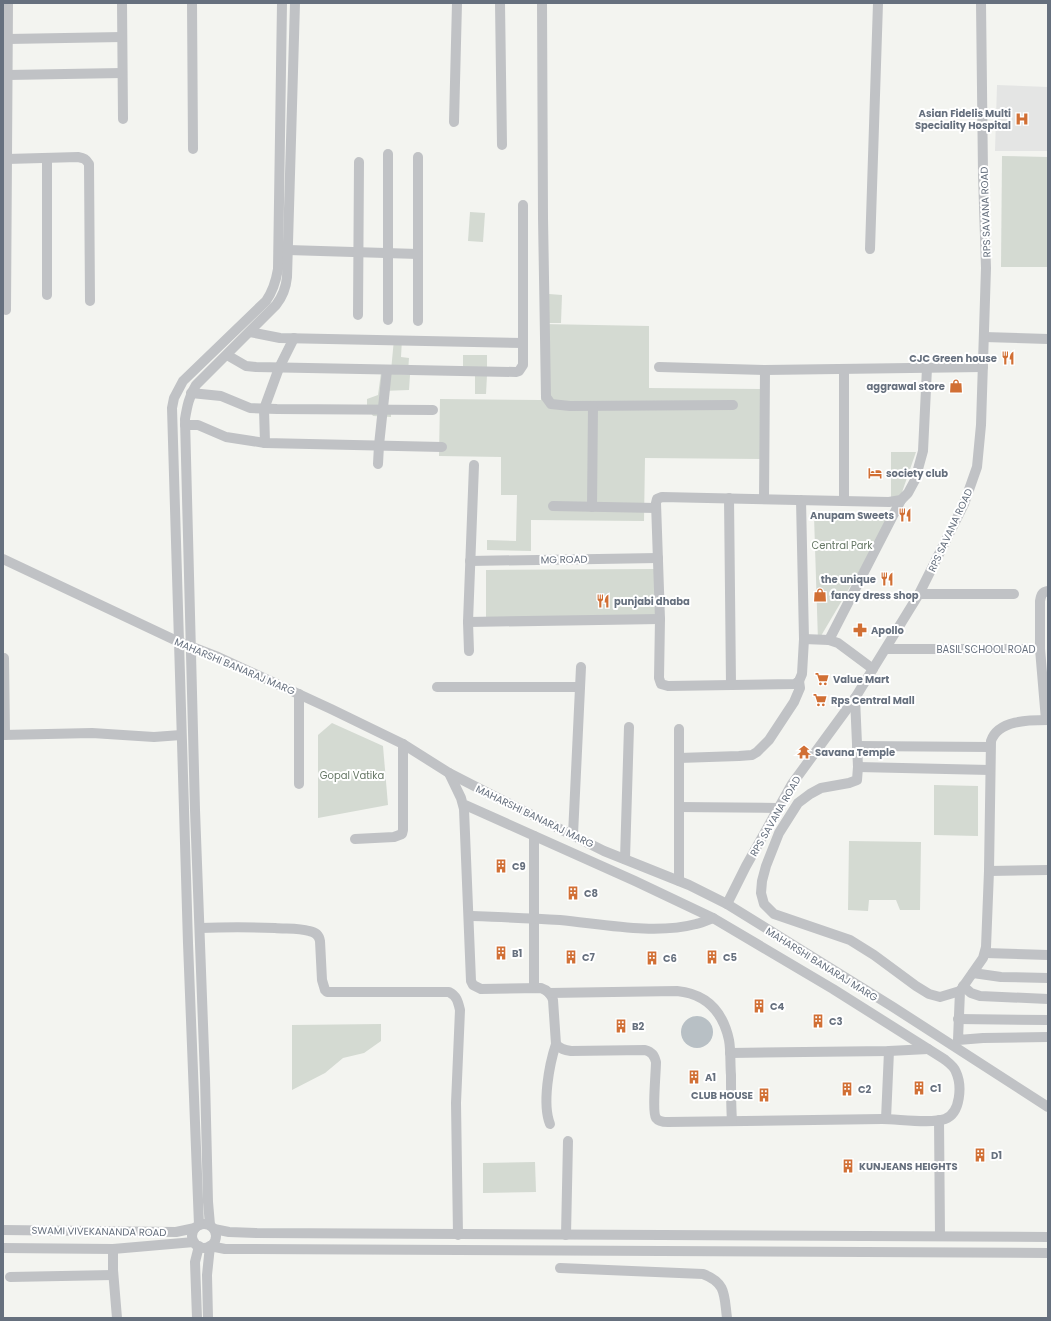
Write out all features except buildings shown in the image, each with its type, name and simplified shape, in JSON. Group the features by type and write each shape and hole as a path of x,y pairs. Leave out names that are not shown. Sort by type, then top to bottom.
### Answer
{"street":[{"path":"6,310 8,3"},
{"path":"122,3 123,119"},
{"path":"192,3 193,149"},
{"path":"197,1227 175,525 173,403 177,390 183,381 266,301 276,280 278,269 282,3"},
{"path":"208,1318 207,1275 210,1246 216,1238 212,1227 208,1205 185,425 188,404 196,385 276,305 282,298 286,288 295,3"},
{"path":"454,122 457,3"},
{"path":"500,3 502,145"},
{"path":"542,3 546,397 551,404 556,405 733,405"},
{"path":"870,249 878,3"},
{"name":"RPS SAVANA ROAD","path":"727,904 778,808 801,772 855,698 919,594 964,504 977,467 981,425 986,268 983,174 981,3"},
{"path":"8,39 122,37"},
{"path":"8,75 122,73"},
{"path":"388,154 388,320"},
{"path":"8,159 83,157 87,160 89,164 90,301"},
{"path":"418,157 418,321"},
{"path":"47,158 47,295"},
{"path":"358,315 359,162"},
{"path":"227,355 246,366 279,368 519,371 523,365 523,205"},
{"path":"288,250 418,254"},
{"path":"250,332 280,338 523,343"},
{"path":"984,337 1048,338"},
{"path":"265,443 264,409 279,368 294,338"},
{"path":"659,367 765,370 983,367"},
{"path":"829,640 901,500 908,493 915,480 923,450 927,368"},
{"path":"844,369 844,500"},
{"path":"378,464 387,370"},
{"path":"764,499 765,370"},
{"path":"192,393 221,396 250,408 264,409 433,410"},
{"path":"592,507 593,406"},
{"path":"185,425 202,426 226,438 265,443 442,446"},
{"path":"469,651 468,622 474,465"},
{"path":"799,681 795,684 668,686 661,684 658,678 660,619 656,501 662,497 889,502 901,500"},
{"path":"729,498 731,685"},
{"path":"679,758 752,755 758,752 769,740 794,702 800,688 799,681 802,674 804,639 801,500"},
{"path":"553,506 656,508"},
{"name":"MG ROAD","path":"470,561 658,558"},
{"name":"MAHARSHI BANARAJ MARG","path":"3,559 179,642 218,657 332,709 403,744 449,773 604,851 690,885 727,904 893,1007 1048,1107"},
{"path":"1040,648 1040,601 1041,595 1048,591"},
{"path":"919,594 1014,594"},
{"path":"468,622 660,619"},
{"path":"804,639 829,640 842,646 873,669"},
{"name":"BASIL SCHOOL ROAD","path":"886,649 1040,648 1047,720"},
{"path":"4,658 4,735 92,733 154,737 182,735"},
{"path":"573,835 581,667"},
{"path":"437,687 580,687"},
{"path":"299,694 299,784"},
{"path":"855,698 858,746 857,780 854,782 821,788 798,803 779,833 766,866 762,881 761,893 764,904 774,914 850,940 874,955 916,986 929,994 940,997 961,988 983,958 986,947 989,871 990,747 993,736 998,730 1015,723 1047,720"},
{"path":"625,859 629,727"},
{"path":"679,729 679,881"},
{"path":"355,839 394,838 402,834 403,744"},
{"path":"858,746 990,747"},
{"path":"858,767 990,770"},
{"path":"449,773 463,804 471,981 473,986 482,989 541,988 549,993 553,1000 556,1044 548,1073 547,1111 550,1124"},
{"path":"463,804 635,881 713,918 833,989 950,1064 957,1074 959,1081 958,1101 954,1112 947,1118 939,1120 886,1119 661,1122 656,1118 654,1110 656,1062 654,1055 650,1052 645,1050 571,1051 559,1048 556,1044"},
{"path":"679,807 778,808"},
{"path":"534,836 534,988"},
{"path":"989,871 1048,870"},
{"path":"469,916 534,918 637,928 679,927 697,924 713,918"},
{"path":"200,928 278,928 304,930 316,934 320,940 322,980 327,992 449,992 454,995 458,1000 460,1010 456,1103 458,1235"},
{"path":"984,953 1048,955"},
{"path":"973,973 1001,977 1048,978"},
{"path":"961,988 980,996 1048,999"},
{"path":"961,988 958,1019 958,1040 1048,1037"},
{"path":"549,993 677,991 694,994 706,1000 717,1011 729,1041 732,1121"},
{"path":"958,1019 1048,1020"},
{"path":"730,1053 889,1051 928,1049"},
{"path":"886,1119 889,1051"},
{"path":"939,1120 940,1236"},
{"path":"566,1235 568,1141"},
{"path":"197,1318 195,1262 196,1244 192,1234 197,1227 206,1224 229,1232 458,1235 1048,1237"},
{"name":"SWAMI VIVEKANANDA ROAD","path":"3,1230 176,1232 197,1227"},
{"path":"3,1248 113,1249 196,1244 202,1248 210,1246 225,1249 244,1250 1048,1253"},
{"path":"113,1249 113,1275 117,1318"},
{"path":"560,1268 703,1274 714,1278 720,1284 724,1294 727,1318"},
{"path":"10,1277 113,1275"}],"shaded area":[{"name":"Asian Fidelis Multi Speciality Hospital","path":"997,85 1048,87 1048,151 995,151"},
{"path":"694,1016 700,1016 709,1020 713,1032 709,1044 700,1048 694,1048 685,1044 681,1035 681,1029 685,1020"}],"green space":[{"path":"1002,156 1048,157 1048,267 1001,267"},
{"path":"470,212 485,213 483,242 468,241"},
{"path":"549,294 562,295 561,323 548,323"},
{"path":"542,324 649,326 649,388 761,389 760,459 645,458 644,521 531,520 531,551 487,550 487,540 516,541 517,495 501,495 501,457 439,456 440,399 541,400"},
{"path":"394,339 402,339 401,357 409,358 408,372 391,371"},
{"path":"463,355 487,355 487,373 463,372"},
{"path":"381,373 410,375 409,390 382,391 379,410 391,411 391,417 373,416 367,407 367,399 378,395"},
{"path":"475,375 487,375 486,394 475,394"},
{"path":"891,452 916,452 900,498 891,498"},
{"name":"Central Park","path":"893,514 818,641 814,516"},
{"path":"655,569 655,618 486,619 486,570"},
{"name":"Gopal Vatika","path":"332,723 383,746 388,805 318,818 318,735"},
{"path":"934,785 978,786 978,836 934,835"},
{"path":"849,841 921,842 920,910 900,910 896,900 869,900 868,911 848,910"},
{"path":"381,1024 381,1041 364,1053 343,1058 325,1073 292,1090 292,1025"},
{"path":"535,1162 536,1192 483,1193 483,1163"}],"place":[{"name":"Asian Fidelis Multi Speciality Hospital","path":"1022,119"},
{"name":"CJC Green house","path":"1008,358"},
{"name":"aggrawal store","path":"956,386"},
{"name":"society club","path":"875,473"},
{"name":"Anupam Sweets","path":"905,515"},
{"name":"the unique","path":"887,579"},
{"name":"fancy dress shop","path":"820,595"},
{"name":"punjabi dhaba","path":"603,601"},
{"name":"Apollo","path":"860,630"},
{"name":"Value Mart","path":"822,679"},
{"name":"Rps Central Mall","path":"820,700"},
{"name":"Savana Temple","path":"804,752"},
{"name":"C9","path":"501,866"},
{"name":"C8","path":"573,893"},
{"name":"B1","path":"501,953"},
{"name":"C7","path":"571,957"},
{"name":"C5","path":"712,957"},
{"name":"C6","path":"652,958"},
{"name":"C4","path":"759,1006"},
{"name":"C3","path":"818,1021"},
{"name":"B2","path":"621,1026"},
{"name":"A1","path":"694,1077"},
{"name":"C1","path":"919,1088"},
{"name":"C2","path":"847,1089"},
{"name":"CLUB HOUSE","path":"764,1095"},
{"name":"D1","path":"980,1155"},
{"name":"KUNJEANS HEIGHTS","path":"848,1166"}]}
